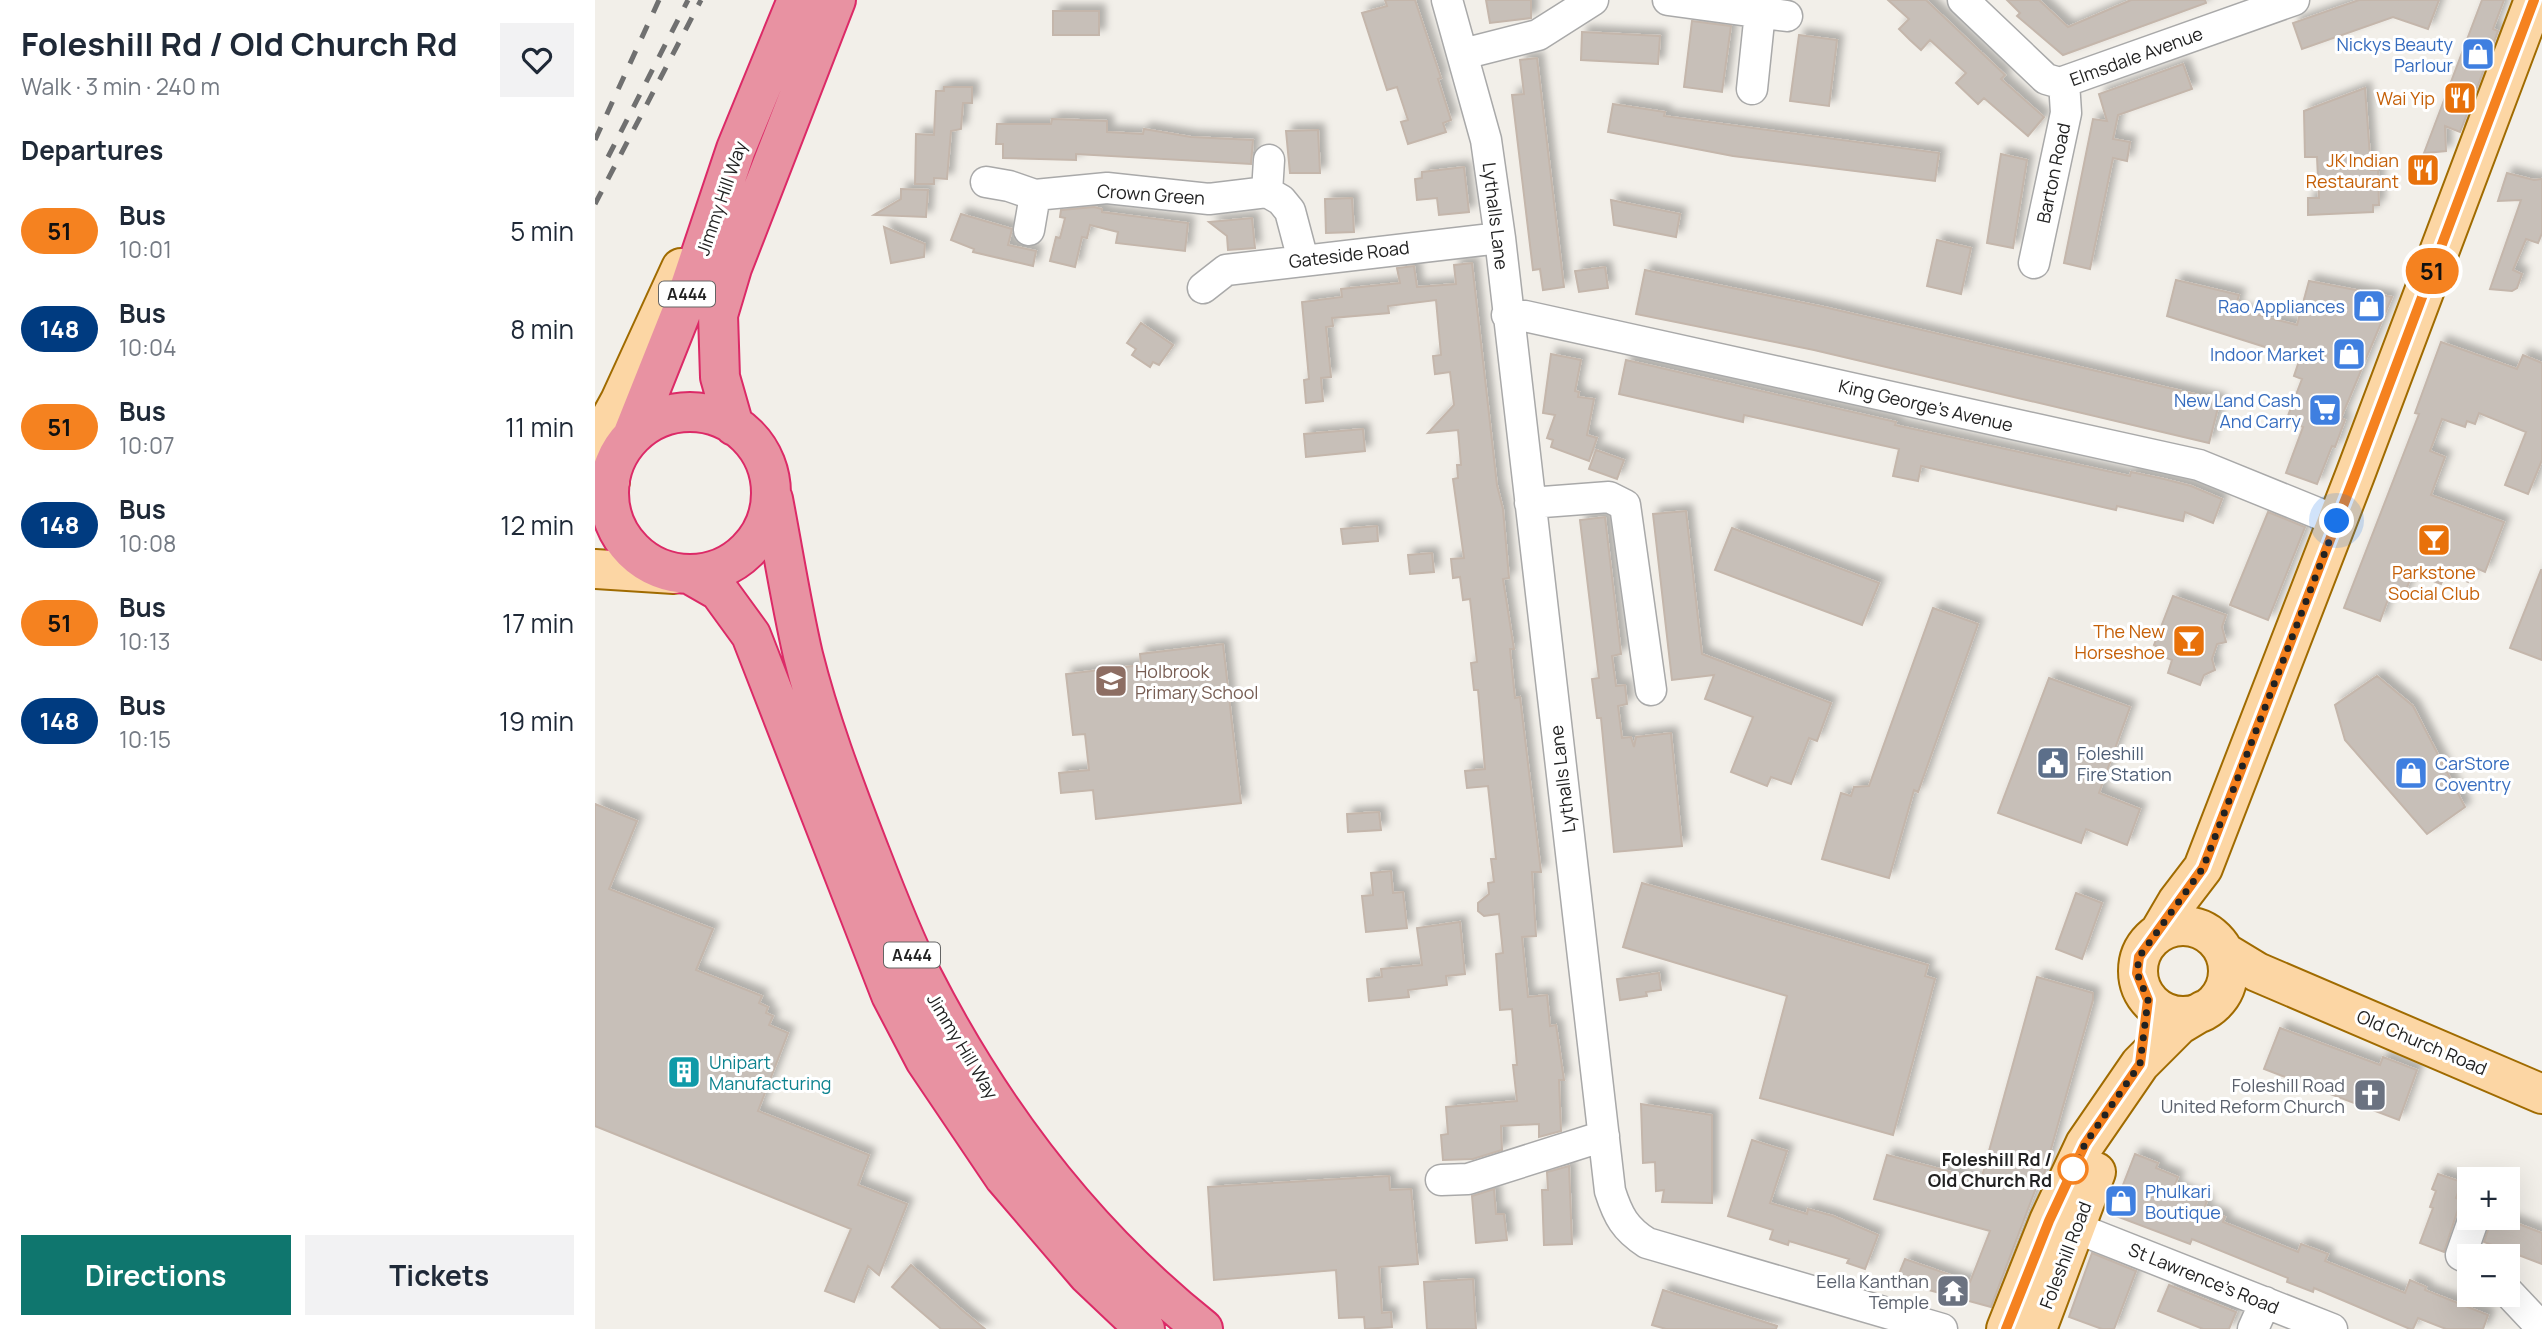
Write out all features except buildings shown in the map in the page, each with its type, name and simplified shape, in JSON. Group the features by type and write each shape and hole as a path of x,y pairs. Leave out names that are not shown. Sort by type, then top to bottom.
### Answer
{"highway":[{"name":"Jimmy Hill Way","path":"632,436 681,313 736,149 797,0"},
{"name":"Jimmy Hill Way","path":"734,426 720,377 718,315 732,268 836,0"},
{"path":"685,413 724,419 757,445 769,471 772,499 768,520 754,545 727,567 682,574 647,564 627,545 613,520 602,489 615,460 632,436 664,416 685,413"},
{"name":"Jimmy Hill Way","path":"772,499 801,645 816,701 854,811 921,974 955,1037 1025,1146 1087,1220 1136,1270 1203,1329"},
{"name":"Jimmy Hill Way","path":"682,574 719,591 751,635 885,983 925,1060 1004,1177 1088,1275 1145,1329"}],"main road":[{"path":"2203,868 2227,964 2225,987 2206,1009 2180,1016 2164,1012 2148,1000 2137,973 2139,957 2145,945 2160,931 2177,902 2203,868 2534,0"},
{"path":"595,446 620,401 736,149"},
{"path":"595,569 682,574"},
{"path":"2160,931 2186,926 2204,931 2223,951"},
{"name":"Old Church Road","path":"2223,951 2257,972 2542,1094"},
{"name":"Old Church Road","path":"2206,1009 2257,993 2301,991"},
{"name":"Foleshill Road","path":"2140,1064 2148,1000"},
{"name":"Foleshill Road","path":"2006,1329 2049,1221 2085,1144 2118,1100 2140,1064 2179,1025 2206,1009"},
{"name":"Foleshill Road","path":"2037,1329 2100,1162 2118,1100"}],"street":[{"name":"Lythalls Lane","path":"1447,0 1486,140 1500,238 1610,1191 1617,1214 1628,1230 1647,1243 1942,1329"},
{"path":"1463,54 1538,35 1593,0"},
{"path":"1668,0 1773,14 1752,89"},
{"name":"Elmsdale Avenue","path":"1963,0 2046,79 2064,82 2294,0"},
{"name":"Barton Road","path":"2035,263 2066,113 2064,82"},
{"path":"1269,160 1266,192 1281,200 1290,212 1303,260"},
{"name":"Crown Green","path":"986,182 1009,186 1034,195 1107,188 1209,200 1266,192"},
{"path":"1029,230 1034,195"},
{"name":"Gateside Road","path":"1203,288 1226,270 1500,238"},
{"name":"King George's Avenue","path":"1507,315 1525,316 2199,465 2337,521"},
{"path":"1530,503 1609,497 1625,505 1651,690"},
{"path":"1441,1180 1468,1179 1604,1136"},
{"name":"St Lawrence's Road","path":"2076,1228 2259,1316 2332,1329"},
{"path":"2520,1305 2542,1328"}],"railway":[{"path":"595,140 659,0"},
{"path":"608,157 688,0"},
{"path":"595,204 701,0"}],"bus line":[{"name":"51","path":"2006,1329 2049,1221 2085,1144 2118,1100 2140,1064 2148,1000 2141,989 2137,973 2139,957 2145,945 2160,931 2177,902 2203,868 2534,0"}],"place":[{"name":"Nickys Beauty Parlour","path":"2478,54"},
{"name":"Wai Yip","path":"2460,98"},
{"name":"JK Indian Restaurant","path":"2423,170"},
{"name":"Rao Appliances","path":"2369,306"},
{"name":"Indoor Market","path":"2349,354"},
{"name":"New Land Cash And Carry","path":"2325,410"},
{"name":"Parkstone Social Club","path":"2434,540"},
{"name":"The New Horseshoe","path":"2189,641"},
{"name":"Holbrook Primary School","path":"1111,681"},
{"name":"Foleshill Fire Station","path":"2053,763"},
{"name":"CarStore Coventry","path":"2411,773"},
{"name":"Unipart Manufacturing","path":"684,1072"},
{"name":"Foleshill Road United Reform Church","path":"2370,1095"},
{"name":"Foleshill Rd / Old Church Rd","path":"2073,1169"},
{"name":"Phulkari Boutique","path":"2121,1201"},
{"name":"Eella Kanthan Temple","path":"1953,1291"}],"route":[{"path":"2073,1169 2085,1144 2118,1100 2140,1064 2148,1000 2141,989 2137,973 2139,957 2145,945 2160,931 2177,902 2203,868 2337,521"}]}
